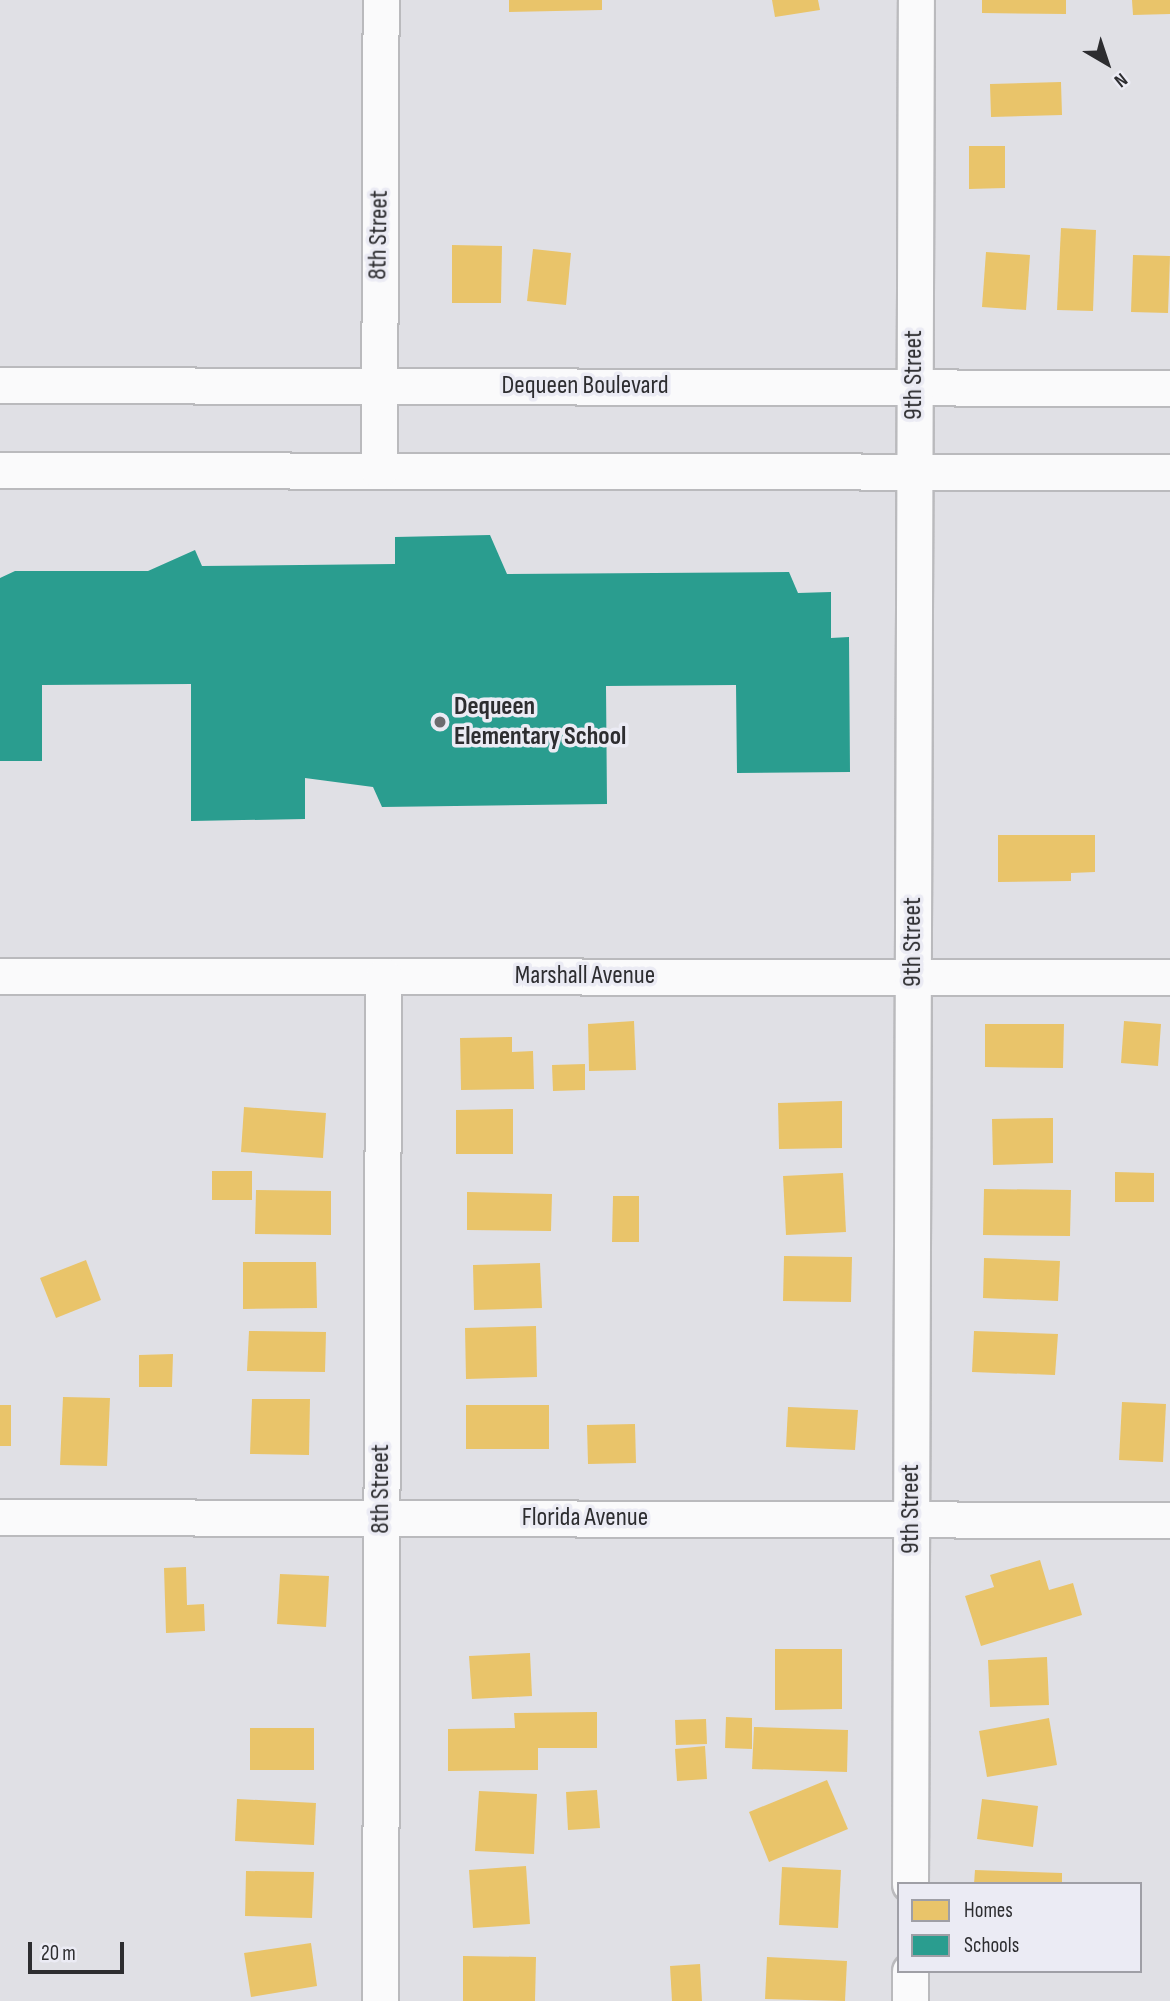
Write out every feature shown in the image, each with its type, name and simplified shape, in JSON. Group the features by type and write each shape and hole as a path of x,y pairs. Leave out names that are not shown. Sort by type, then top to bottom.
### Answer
{"street":[{"name":"8th Street","path":"379,471 381,0"},
{"name":"9th Street","path":"910,1882 916,0"},
{"name":"Dequeen Boulevard","path":"0,385 1170,388"},
{"path":"0,470 1170,472"},
{"name":"Marshall Avenue","path":"0,976 1170,977"},
{"name":"8th Street","path":"380,2001 383,976"},
{"name":"Florida Avenue","path":"0,1517 1170,1520"},
{"path":"910,1973 910,2001"}],"building: Homes":[{"path":"509,0 602,0 602,10 509,12"},
{"path":"772,0 818,0 820,10 775,17"},
{"path":"982,0 1066,0 1066,14 982,13"},
{"path":"1132,0 1170,0 1170,14 1133,15"},
{"path":"1061,82 1062,115 991,117 990,84"},
{"path":"969,146 1005,146 1005,188 969,189"},
{"path":"1061,228 1096,230 1093,311 1057,310"},
{"path":"452,245 502,246 501,303 452,303"},
{"path":"533,249 571,253 566,305 527,301"},
{"path":"986,252 1030,255 1026,310 982,307"},
{"path":"1133,255 1170,256 1168,313 1131,312"},
{"path":"998,835 1095,835 1095,872 1071,873 1071,881 998,882"},
{"path":"634,1021 636,1070 589,1071 588,1024"},
{"path":"1124,1021 1161,1024 1158,1066 1121,1063"},
{"path":"985,1024 1064,1024 1063,1068 985,1067"},
{"path":"512,1037 512,1052 533,1051 534,1089 461,1090 460,1038"},
{"path":"585,1064 585,1090 553,1091 552,1065"},
{"path":"842,1101 842,1148 779,1149 778,1103"},
{"path":"244,1107 326,1113 323,1158 241,1152"},
{"path":"513,1109 513,1154 456,1154 456,1110"},
{"path":"1053,1118 1053,1163 993,1165 992,1119"},
{"path":"212,1171 252,1171 252,1200 212,1200"},
{"path":"1115,1172 1154,1173 1154,1202 1115,1202"},
{"path":"843,1173 846,1232 786,1235 783,1176"},
{"path":"984,1189 1071,1190 1070,1236 983,1235"},
{"path":"256,1190 331,1191 331,1235 255,1234"},
{"path":"467,1192 552,1194 551,1231 467,1230"},
{"path":"613,1196 639,1196 639,1242 612,1242"},
{"path":"784,1256 852,1257 851,1302 783,1301"},
{"path":"984,1258 1060,1261 1058,1301 983,1298"},
{"path":"86,1260 101,1300 56,1318 40,1278"},
{"path":"243,1262 316,1262 317,1308 243,1309"},
{"path":"540,1263 542,1308 474,1310 473,1265"},
{"path":"536,1326 537,1377 466,1379 465,1328"},
{"path":"249,1331 326,1332 325,1372 247,1371"},
{"path":"974,1331 1058,1334 1055,1375 972,1372"},
{"path":"173,1354 172,1387 139,1387 139,1355"},
{"path":"63,1397 110,1398 107,1466 60,1465"},
{"path":"252,1399 310,1399 309,1455 250,1454"},
{"path":"1122,1402 1166,1404 1163,1462 1119,1460"},
{"path":"0,1405 11,1405 11,1446 0,1446"},
{"path":"466,1405 549,1405 549,1449 466,1449"},
{"path":"788,1407 858,1410 855,1450 786,1447"},
{"path":"635,1424 636,1463 588,1464 587,1425"},
{"path":"1040,1560 1049,1590 1073,1583 1082,1615 981,1646 965,1596 994,1587 990,1575"},
{"path":"186,1567 187,1605 204,1604 205,1631 166,1633 164,1568"},
{"path":"280,1574 329,1576 326,1627 277,1624"},
{"path":"775,1649 842,1649 842,1709 775,1710"},
{"path":"530,1653 532,1696 472,1699 469,1656"},
{"path":"1047,1657 1049,1705 990,1707 988,1660"},
{"path":"597,1712 597,1748 538,1748 538,1770 448,1771 448,1729 515,1728 514,1713"},
{"path":"726,1717 752,1718 752,1749 725,1748"},
{"path":"1049,1718 1057,1765 987,1777 979,1731"},
{"path":"706,1719 707,1744 676,1745 675,1720"},
{"path":"754,1727 848,1730 847,1772 752,1769"},
{"path":"250,1728 314,1728 314,1770 250,1770"},
{"path":"705,1746 707,1779 677,1781 675,1749"},
{"path":"827,1780 848,1829 769,1862 749,1812"},
{"path":"597,1790 600,1828 568,1830 566,1792"},
{"path":"479,1791 537,1794 534,1854 475,1851"},
{"path":"237,1799 316,1803 314,1845 235,1841"},
{"path":"982,1799 1038,1806 1033,1847 977,1839"},
{"path":"526,1866 530,1924 473,1928 469,1870"},
{"path":"782,1867 841,1870 838,1928 779,1925"},
{"path":"975,1870 1062,1873 1062,1882 974,1882"},
{"path":"246,1871 314,1872 312,1918 245,1916"},
{"path":"311,1943 317,1986 251,1997 244,1953"},
{"path":"463,1956 536,1957 535,2001 463,2001"},
{"path":"767,1957 847,1961 845,2001 765,1999"},
{"path":"700,1964 702,2001 672,2001 670,1966"}],"building: Schools":[{"path":"490,535 507,574 789,572 798,593 831,592 831,638 849,637 850,772 737,773 736,685 606,686 607,804 382,807 373,787 305,778 305,819 191,821 191,684 42,685 42,761 0,761 0,578 15,571 148,571 195,550 202,566 395,564 395,537"}],"place":[{"name":"Dequeen Elementary School","path":"440,722"}]}
